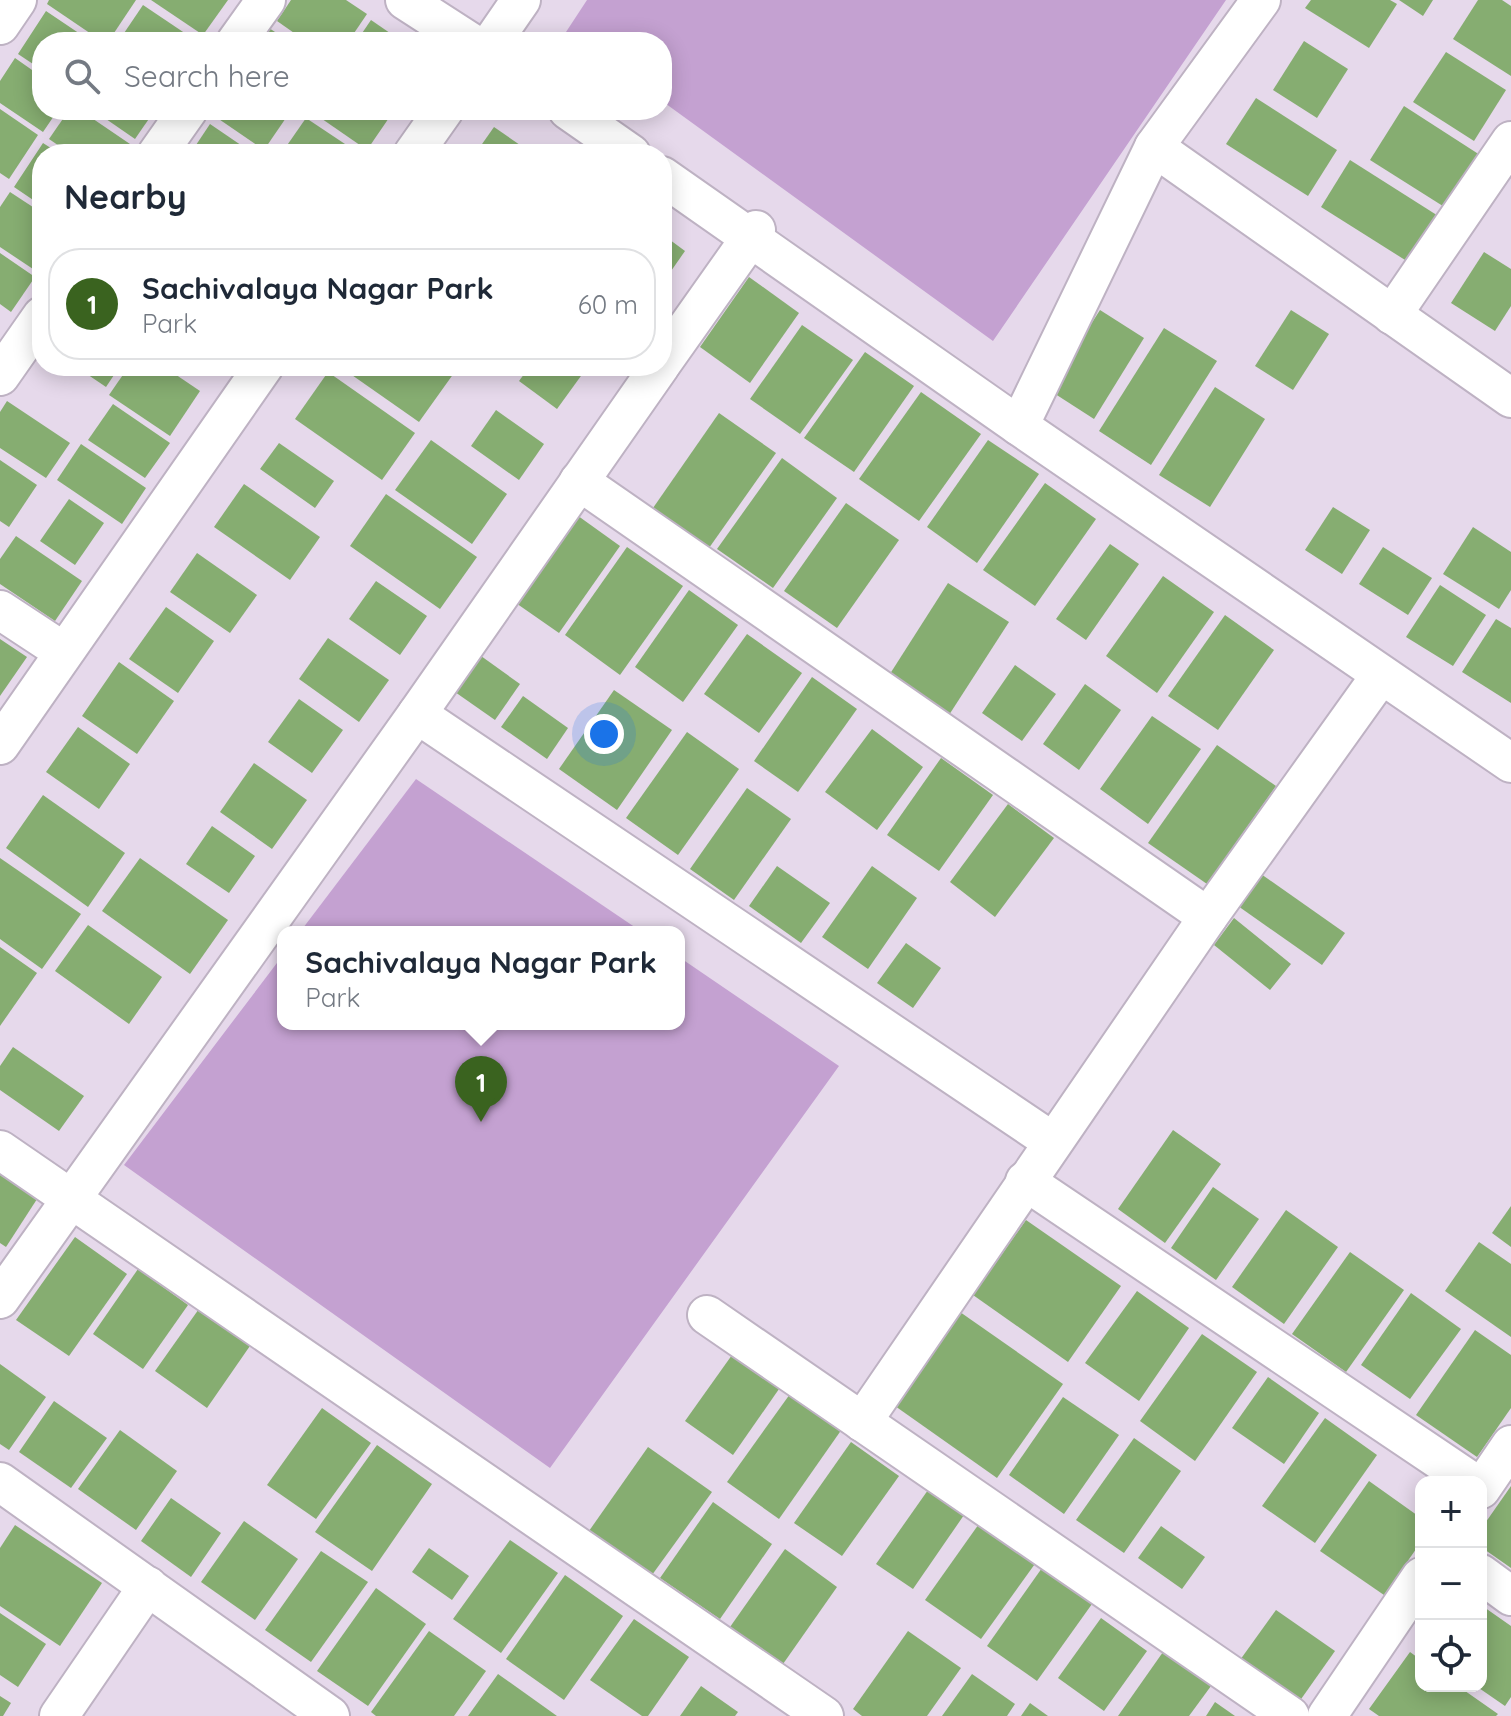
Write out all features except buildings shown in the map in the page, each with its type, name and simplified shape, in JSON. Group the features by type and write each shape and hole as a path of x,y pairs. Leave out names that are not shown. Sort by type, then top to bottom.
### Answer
{"street":[{"path":"0,25 17,0"},
{"path":"243,32 266,0"},
{"path":"405,0 455,32"},
{"path":"499,32 521,0"},
{"path":"1019,426 1154,147 1261,0"},
{"path":"164,144 181,120"},
{"path":"420,144 437,120"},
{"path":"582,120 617,144"},
{"path":"1392,315 1511,141"},
{"path":"1154,147 1511,398"},
{"path":"672,182 753,234 1019,426 1511,763"},
{"path":"672,348 753,234"},
{"path":"0,376 32,330"},
{"path":"0,745 257,376"},
{"path":"0,1299 417,714 653,376"},
{"path":"579,481 1208,917"},
{"path":"0,610 64,652"},
{"path":"862,1422 1208,917 1381,675"},
{"path":"417,714 1053,1142"},
{"path":"0,1150 824,1716"},
{"path":"1025,1181 1463,1476"},
{"path":"707,1315 1290,1716"},
{"path":"1487,1479 1511,1445"},
{"path":"0,1482 330,1716"},
{"path":"1487,1578 1511,1596"},
{"path":"59,1716 148,1586"},
{"path":"1327,1716 1415,1586"}],"shaded area":[{"path":"587,0 1226,0 993,341 672,108 672,32 566,32"},
{"path":"416,779 633,926 305,926"},
{"path":"685,961 839,1066 550,1468 124,1165 277,963 277,1030 685,1030"}],"place":[{"name":"Sachivalaya Nagar Park","path":"481,1122"}]}
